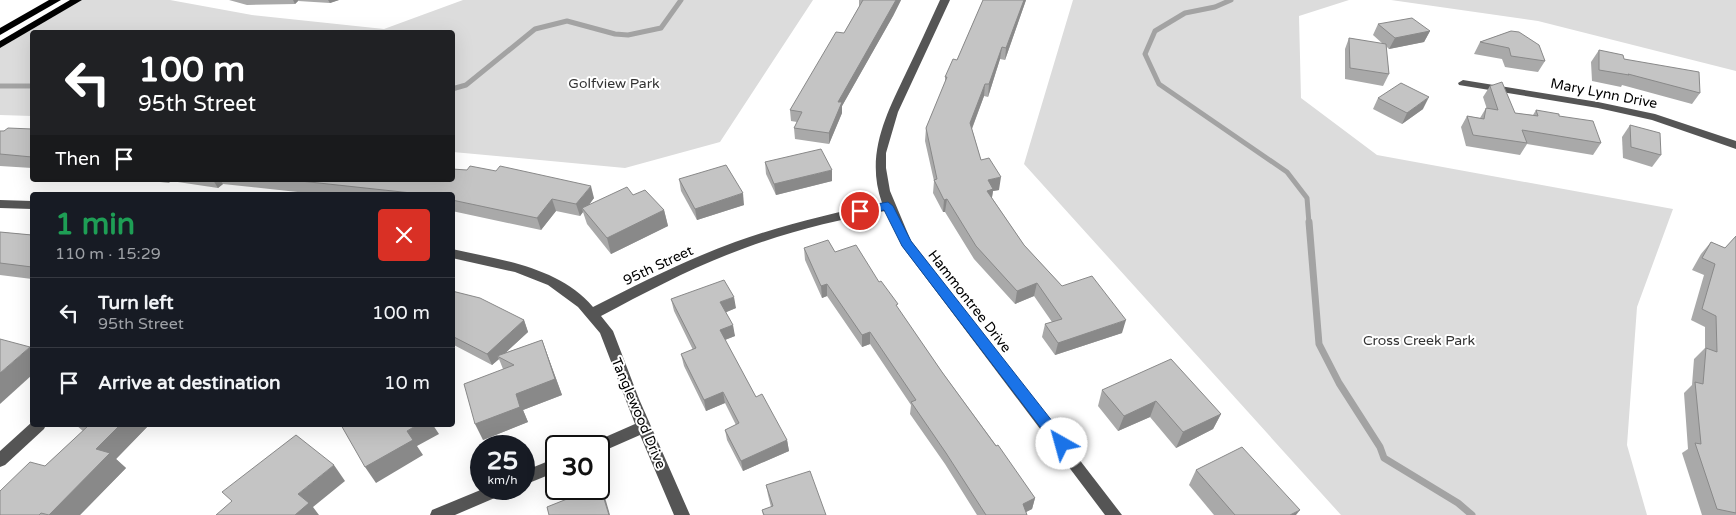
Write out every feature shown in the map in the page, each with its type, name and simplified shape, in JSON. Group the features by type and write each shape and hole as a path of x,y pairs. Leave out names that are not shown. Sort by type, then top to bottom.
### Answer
{"main road":[{"path":"0,32 56,0"},
{"path":"0,45 78,0"}],"street":[{"name":"Hammontree Drive","path":"945,0 887,122 880,163 882,182 888,206 906,243 1114,515"},
{"name":"Mary Lynn Drive","path":"1463,83 1598,105 1655,117 1736,144"},
{"path":"0,204 30,205"},
{"name":"95th Street","path":"592,314 656,280 720,252 783,230 846,214 888,206"},
{"path":"455,254 518,268 553,282 583,304 592,314"},
{"name":"Tanglewood Drive","path":"592,314 606,332 644,428 682,515"},
{"path":"0,460 37,427"},
{"path":"610,442 644,428"},
{"path":"438,515 473,500"}],"green space":[{"name":"Golfview Park","path":"77,0 170,0 252,15 384,29 463,0 813,0 720,142 625,168 455,152 455,30 30,30 30,116 0,115 0,45"},
{"name":"Cross Creek Park","path":"1073,0 1349,0 1299,16 1301,98 1377,155 1673,209 1637,307 1627,445 1647,515 1341,515 1024,164"},
{"path":"1391,0 1736,0 1736,71 1538,21"}],"building":[{"path":"863,0 896,0 838,102 842,102 829,133 794,128 802,112 790,110 836,32 844,33"},
{"path":"983,0 1024,0 1006,48 1002,47 989,84 985,84 970,123 981,160 989,158 1001,177 988,180 993,189 987,191 1024,245 1062,286 1092,276 1126,320 1058,343 1045,324 1062,319 1037,283 1017,291 976,246 947,199 944,200 934,180 937,179 926,128 953,59 957,60"},
{"path":"1412,18 1430,31 1395,38 1378,24"},
{"path":"1511,31 1519,32 1539,45 1545,61 1511,56 1509,48 1480,42"},
{"path":"1349,38 1386,44 1389,74 1350,68"},
{"path":"1599,50 1623,55 1624,59 1699,72 1700,93 1628,74 1599,70"},
{"path":"1502,82 1515,113 1538,116 1536,110 1559,114 1559,116 1593,121 1601,143 1522,130 1527,143 1473,135 1467,116 1484,119 1486,108 1498,110 1490,86"},
{"path":"1401,83 1429,97 1407,113 1378,98"},
{"path":"1630,125 1660,133 1661,155 1631,147"},
{"path":"8,128 30,129 30,157 0,154 0,131"},
{"path":"821,149 832,170 774,184 765,162"},
{"path":"726,165 743,193 695,209 679,179"},
{"path":"470,166 496,171 500,166 591,186 576,204 552,199 537,218 455,201 455,192 402,192 310,182 455,182 455,169 467,170"},
{"path":"627,187 633,195 645,190 664,210 607,238 582,208"},
{"path":"0,232 30,235 30,267 0,263"},
{"path":"1736,236 1736,513 1717,509 1695,443 1701,444 1695,382 1703,384 1706,348 1717,352 1716,316 1702,309 1715,264 1702,258 1711,242 1725,248"},
{"path":"828,240 835,252 856,245 879,282 881,281 898,304 896,305 942,372 996,446 998,445 1035,498 1023,504 1027,515 986,515 911,402 916,400 870,332 862,335 827,284 821,286 804,248"},
{"path":"724,280 734,297 720,302 733,325 720,330 756,397 762,394 787,440 741,461 725,430 739,423 723,392 704,400 681,354 696,348 671,299"},
{"path":"455,292 480,298 524,320 487,354 455,338"},
{"path":"0,339 30,347 0,373"},
{"path":"542,340 555,379 516,394 520,407 475,424 464,384 514,365 497,356"},
{"path":"1171,359 1221,414 1183,432 1156,401 1124,416 1102,390"},
{"path":"87,427 118,427 96,449 110,453 49,515 41,513 39,515 0,515 0,491 30,462 45,466"},
{"path":"342,427 414,427 407,431 413,440 365,467"},
{"path":"296,435 334,465 298,494 309,503 295,515 216,515 232,501 222,492"},
{"path":"1242,447 1300,510 1290,515 1235,515 1196,470"},
{"path":"810,471 826,515 764,515 762,510 773,506 766,485"},
{"path":"564,500 604,500 609,515 549,515 547,507"}],"waterway":[{"path":"455,88 466,85 535,29 567,21 615,34 628,35 661,28 681,0"},
{"path":"1231,0 1215,7 1185,13 1155,31 1145,54 1159,84 1287,172 1307,198 1309,223"},
{"path":"0,86 30,86"},
{"path":"1309,222 1319,344 1339,383 1380,447 1384,458 1458,503 1472,515"}],"route":[{"path":"860,211 888,206 906,243 1062,444"}]}
